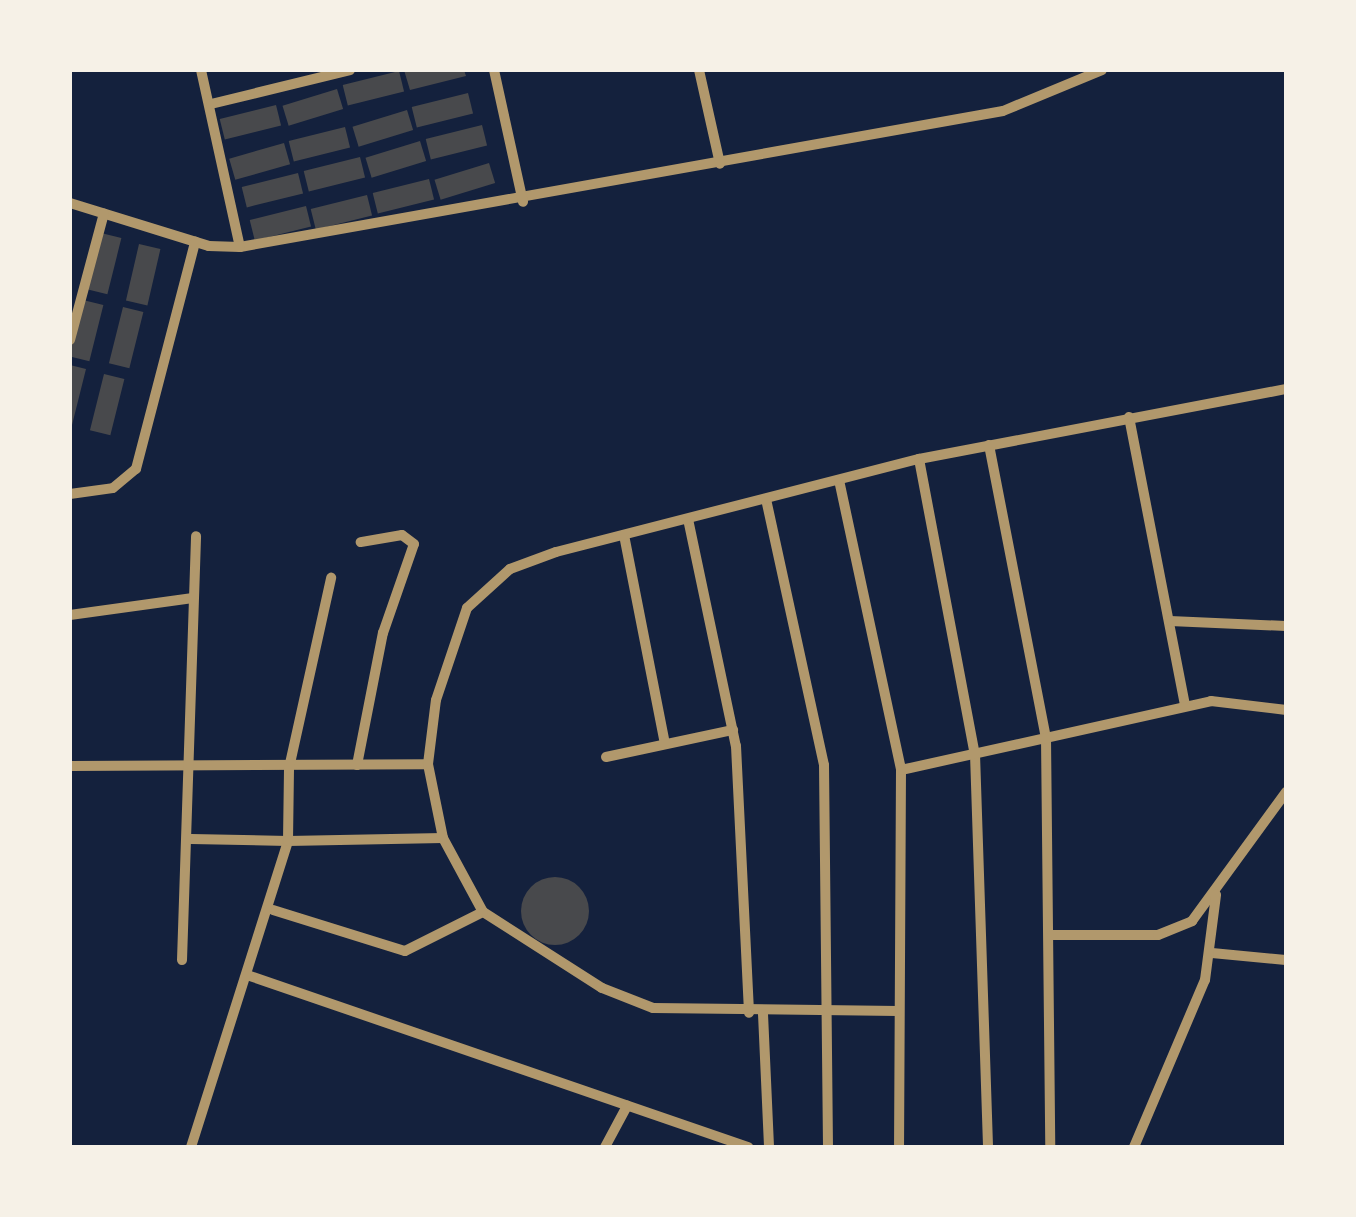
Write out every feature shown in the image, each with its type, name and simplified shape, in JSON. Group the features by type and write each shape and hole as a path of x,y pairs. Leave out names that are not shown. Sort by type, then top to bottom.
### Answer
{"street":[{"path":"201,70 240,247"},
{"path":"211,104 350,70"},
{"path":"494,70 523,202"},
{"path":"699,70 720,164"},
{"path":"70,203 195,242 240,247 523,202 1002,110 1102,70"},
{"path":"70,340 104,214"},
{"path":"70,494 113,488 136,469 195,242"},
{"path":"898,1010 763,1014 653,1008 602,988 483,912 443,838 428,764 436,700 467,608 510,569 624,535 919,459 1286,388"},
{"path":"1129,417 1185,706"},
{"path":"990,445 1046,738 1052,934 1050,1147"},
{"path":"919,459 975,754 988,1147"},
{"path":"839,480 901,770 899,1147"},
{"path":"766,499 824,765 828,1147"},
{"path":"688,519 734,730 748,1013"},
{"path":"357,766 382,633 414,544 402,535 361,542"},
{"path":"624,535 665,744"},
{"path":"182,960 191,838 196,536"},
{"path":"192,1147 274,910 288,841 289,768 331,578"},
{"path":"70,615 193,598"},
{"path":"1170,622 1286,626"},
{"path":"901,770 1185,706 1240,700 1286,710"},
{"path":"606,757 734,730"},
{"path":"70,766 191,761 289,768 428,764"},
{"path":"1052,934 1158,936 1192,921 1216,894 1286,792"},
{"path":"191,838 443,838"},
{"path":"1134,1147 1212,953 1216,894"},
{"path":"274,910 405,951 483,912"},
{"path":"1212,953 1286,960"},
{"path":"250,976 726,1144 748,1147"},
{"path":"763,1014 769,1147"},
{"path":"605,1147 627,1106"}],"building":[{"path":"404,70 464,70 466,76 410,90"},
{"path":"399,71 404,91 348,105 343,85"},
{"path":"337,89 343,109 289,126 282,106"},
{"path":"468,93 473,113 417,127 412,107"},
{"path":"276,105 281,125 225,139 220,119"},
{"path":"407,110 413,130 359,147 352,127"},
{"path":"482,125 487,145 431,159 426,139"},
{"path":"345,127 350,147 294,161 289,141"},
{"path":"420,141 426,161 372,178 365,158"},
{"path":"284,143 290,164 235,180 229,159"},
{"path":"360,157 365,177 309,191 304,171"},
{"path":"489,163 495,183 441,200 434,180"},
{"path":"298,173 303,193 247,207 242,187"},
{"path":"429,179 434,199 378,213 373,193"},
{"path":"367,195 372,215 316,229 311,209"},
{"path":"306,206 311,226 255,240 250,220"},
{"path":"101,233 121,238 107,294 87,289"},
{"path":"139,244 160,249 147,305 126,301"},
{"path":"83,300 103,305 89,361 70,357"},
{"path":"123,307 143,312 129,368 109,363"},
{"path":"70,365 86,369 71,429 70,428"},
{"path":"104,374 124,379 110,435 90,430"},
{"path":"555,877 579,887 589,911 579,935 555,945 531,935 521,911 531,887"}]}
